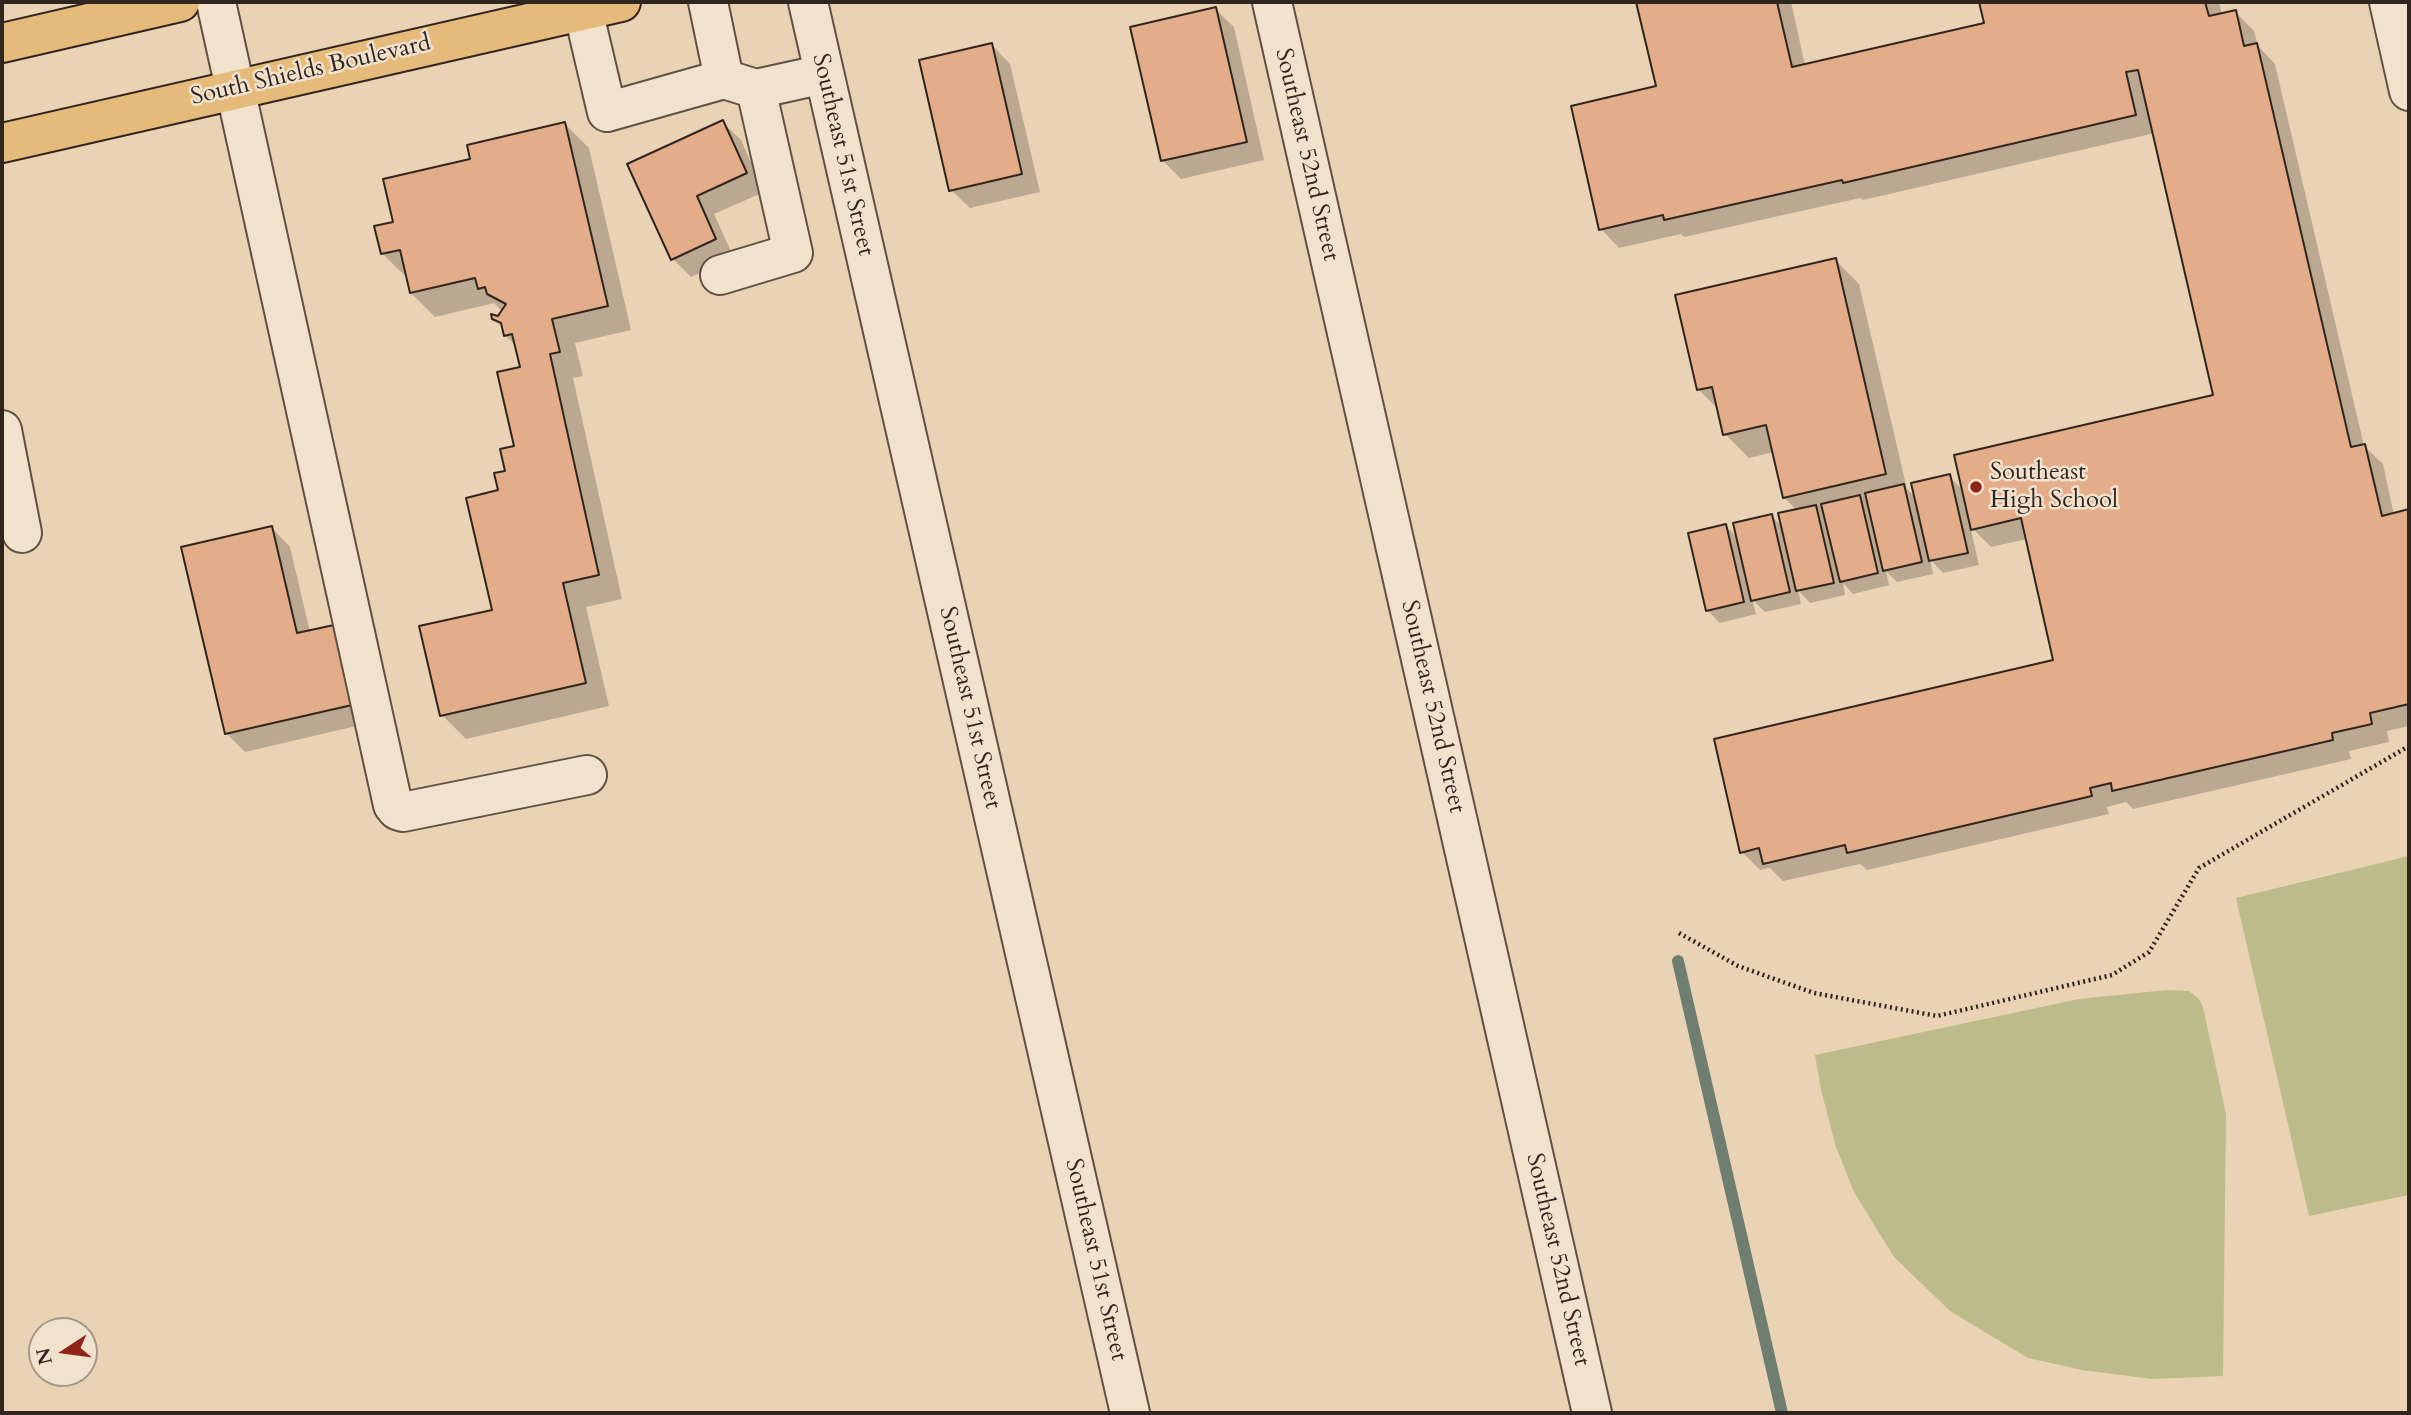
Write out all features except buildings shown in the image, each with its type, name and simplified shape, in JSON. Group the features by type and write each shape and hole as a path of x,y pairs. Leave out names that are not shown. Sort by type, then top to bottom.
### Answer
{"main road":[{"path":"2,43 103,10 180,2"},
{"name":"South Shields Boulevard","path":"2,142 621,2"}],"street":[{"path":"216,2 393,805 404,812 587,775"},
{"path":"708,2 740,84 793,253 720,275"},
{"name":"Southeast 51st Street","path":"808,2 1130,1413"},
{"name":"Southeast 52nd Street","path":"1272,2 1592,1413"},
{"path":"2389,2 2409,91"},
{"path":"583,10 607,112 740,84 824,74"},
{"path":"2,430 22,533"}],"path":[{"path":"1679,933 1738,967 1814,993 1937,1016 2112,975 2149,952 2199,868 2409,746"}],"shaded area":[{"path":"2409,856 2409,1195 2309,1216 2236,898"},
{"path":"2167,990 2189,991 2199,999 2203,1007 2226,1114 2223,1376 2152,1379 2082,1370 2028,1358 1950,1311 1894,1257 1854,1192 1836,1147 1815,1055 2079,999"}],"waterway":[{"path":"1678,961 1782,1413"}],"place":[{"name":"Southeast High School","path":"1976,487"}]}
